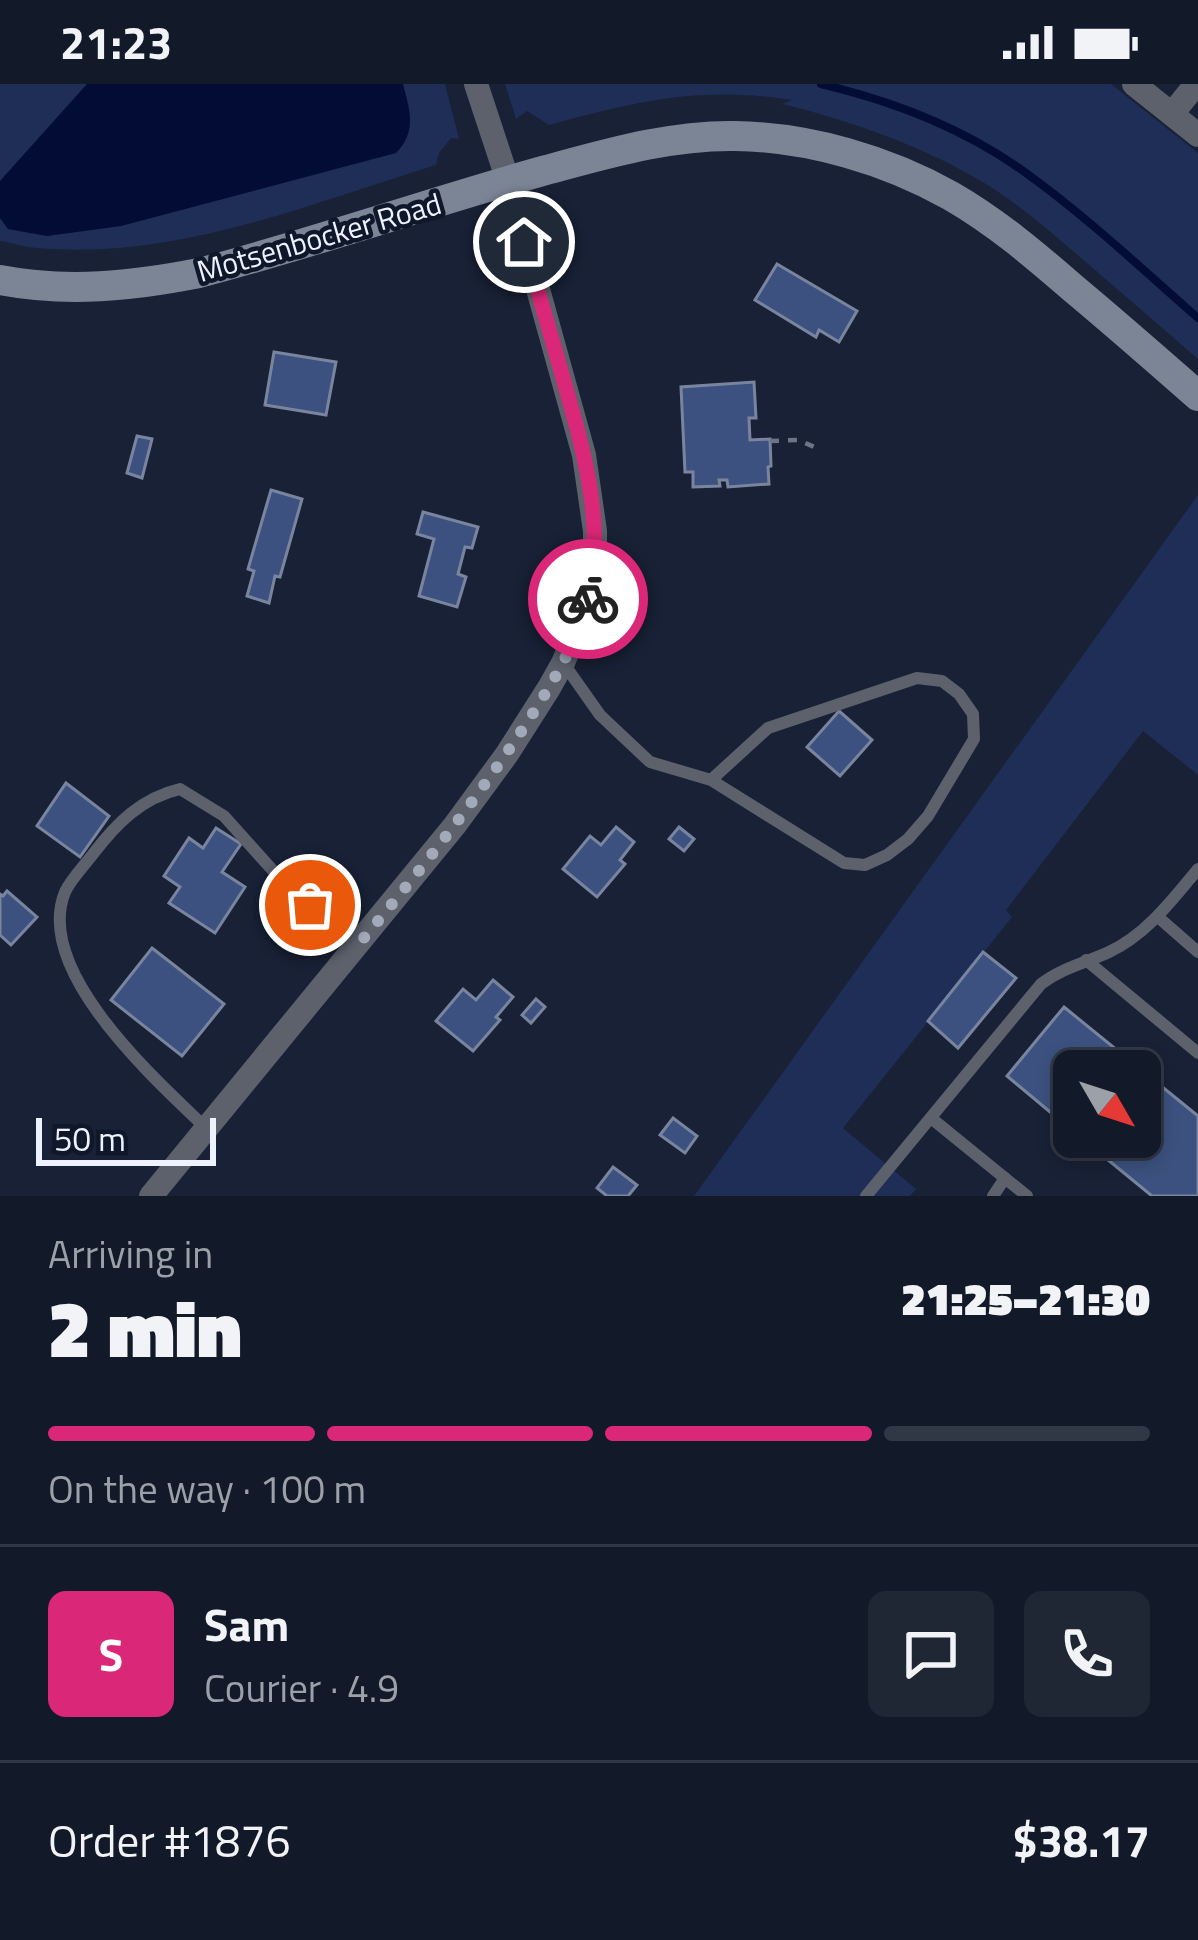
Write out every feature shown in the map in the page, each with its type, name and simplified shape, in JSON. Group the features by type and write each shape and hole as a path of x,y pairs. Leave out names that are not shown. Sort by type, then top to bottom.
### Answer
{"main road":[{"name":"Motsenbocker Road","path":"0,280 65,287 133,285 200,273 643,145 679,138 739,136 810,144 925,182 979,213 1047,266 1198,396"}],"street":[{"path":"151,1196 455,825 507,754 577,633 595,558 593,510 570,402 476,84"},
{"path":"1134,84 1198,135"},
{"path":"1172,114 1196,84"}],"lane":[{"path":"563,663 600,716 650,762 711,780 844,863 866,865 887,855 928,816 974,739 973,714 959,694 941,681 916,678 768,728 711,780"},
{"path":"206,1129 89,1001 64,954 58,924 65,892 107,835 136,807 180,789 224,816 284,884 363,939"},
{"path":"866,1196 1041,983 1059,970 1130,940 1158,917 1198,869"},
{"path":"1158,917 1198,952"},
{"path":"1085,960 1198,1053"},
{"path":"931,1118 1027,1196"},
{"path":"993,1196 1005,1178"}],"path":[{"path":"770,441 798,440 819,448"}],"shaded area":[{"path":"0,84 445,84 459,139 451,138 436,165 240,226 139,246 32,247 0,241"},
{"path":"87,84 403,84 409,129 396,153 121,226 47,236 8,229 0,218 0,181"},
{"path":"505,84 1111,84 1198,153 1198,359 1013,202 963,171 887,136 782,104 792,100 759,96 698,95 549,125 527,111 516,119"},
{"path":"1198,495 1198,775 1143,731 1006,910 1012,917 843,1128 916,1189 910,1196 694,1196"}],"building":[{"path":"777,264 857,311 839,342 819,330 816,337 755,300"},
{"path":"274,352 336,362 326,415 265,405"},
{"path":"754,382 756,418 749,418 750,440 770,439 769,484 728,487 727,480 719,480 720,486 693,487 693,472 685,472 681,387"},
{"path":"137,436 152,439 142,478 127,473"},
{"path":"271,490 302,499 269,603 247,596 254,571 248,569"},
{"path":"423,512 478,527 472,548 465,547 458,574 466,577 457,607 419,596 434,539 417,534"},
{"path":"839,711 872,740 840,776 807,747"},
{"path":"66,783 109,816 80,857 37,826"},
{"path":"616,827 634,842 620,860 625,864 597,897 563,869 590,836 601,845"},
{"path":"679,827 694,839 684,851 669,839"},
{"path":"216,828 241,844 222,872 245,887 215,933 169,903 180,887 164,876 189,838 203,848"},
{"path":"7,891 37,917 11,945 0,935 0,894"},
{"path":"152,948 224,1004 182,1056 111,1000"},
{"path":"983,952 1016,978 958,1048 928,1021"},
{"path":"493,980 513,997 473,1051 436,1021 463,989 476,1000"},
{"path":"536,999 545,1007 531,1023 522,1015"},
{"path":"1064,1007 1117,1050 1053,1050 1053,1114 1007,1076"},
{"path":"1161,1086 1198,1116 1198,1196 1152,1196 1106,1158 1161,1158"},
{"path":"673,1118 697,1136 685,1153 660,1135"},
{"path":"613,1167 637,1185 628,1196 607,1196 597,1188"}],"waterway":[{"path":"821,84 875,99 979,143 1071,207 1198,318"}],"way so far":[{"path":"310,905 363,939 507,754 563,663 588,599"}],"route":[{"path":"524,242 591,490 595,558 588,599"}]}
